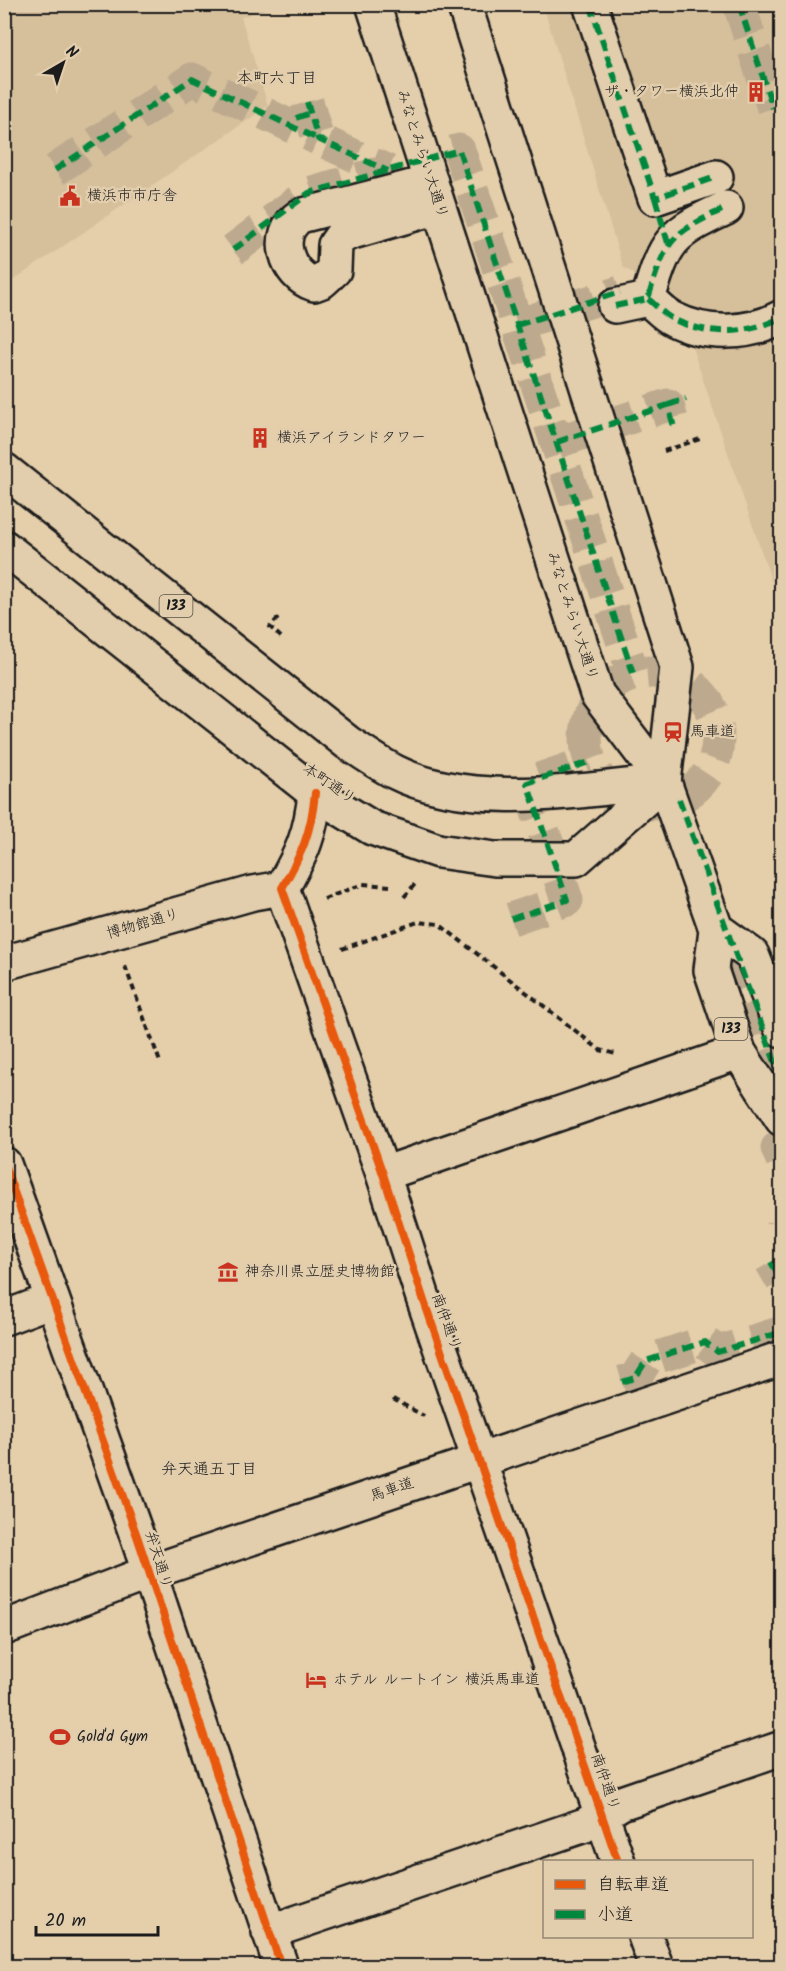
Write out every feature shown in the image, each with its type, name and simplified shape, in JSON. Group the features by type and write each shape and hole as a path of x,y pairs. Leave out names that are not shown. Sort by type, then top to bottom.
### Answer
{"main road":[{"name":"みなとみらい大通り","path":"373,4 597,694 664,782"},
{"path":"464,4 678,667 664,782"},
{"path":"590,4 668,243"},
{"path":"655,198 716,177"},
{"path":"648,298 668,243 694,223 726,208"},
{"path":"615,306 648,298"},
{"path":"648,298 672,319 709,332 746,330 782,317"},
{"name":"133","path":"4,470 348,743 396,773 451,790 507,795 553,793 664,782 716,929 711,970 739,1052 782,1119"},
{"name":"本町通り","path":"4,546 315,793 372,828 438,851 495,859 576,859 664,782"},
{"path":"282,888 301,855 312,826 315,793"},
{"name":"博物館通り","path":"4,963 253,893 282,888"},
{"name":"南仲通り","path":"282,888 383,1174 479,1461 617,1860"},
{"path":"716,929 752,955 782,1030"},
{"path":"383,1174 739,1052"},
{"name":"弁天通り","path":"4,1164 148,1573 282,1966"},
{"path":"4,1318 52,1300"},
{"name":"馬車道","path":"4,1628 148,1573 782,1358"},
{"path":"269,1932 585,1825 621,1803 782,1748"},
{"path":"646,1938 656,1966"}],"path":[{"path":"664,451 703,438"},
{"path":"278,618 270,627 284,641"},
{"path":"313,903 363,884 390,886"},
{"path":"332,953 418,922 439,924 600,1050 624,1057"},
{"path":"129,978 160,1062"},
{"path":"393,1399 433,1421"}],"shaded area":[{"name":"横浜市市庁舎","path":"5,4 277,5 241,17 268,106 5,286"},
{"path":"543,5 781,5 781,609 676,300 623,267"}],"tunnel":[{"path":"739,4 773,108"},
{"path":"55,170 192,79 318,139"},
{"path":"307,102 318,139 388,171"},
{"path":"233,250 309,193 459,150 633,673"},
{"path":"517,325 620,292"},
{"path":"557,442 668,405 675,431"},
{"path":"652,672 677,677 699,691 713,713 718,738 713,763 699,785 677,799 652,804 627,799 605,785 591,763 586,738 591,713 605,691 627,677 652,672"},
{"path":"511,919 567,900 527,783 589,762"},
{"path":"736,956 782,1081"},
{"path":"782,1146 777,1148 782,1160"},
{"path":"771,1262 782,1281"},
{"path":"622,1382 635,1378 646,1361 705,1342 718,1352 782,1332"}],"marked path":[{"path":"590,4 655,198 716,177"},
{"path":"739,4 773,108"},
{"path":"55,170 192,79 318,139"},
{"path":"307,102 318,139 388,171"},
{"path":"296,118 310,113"},
{"path":"233,250 309,193 459,150 633,673"},
{"path":"655,198 668,243"},
{"path":"615,306 648,299 660,263 673,241 681,232 726,208"},
{"path":"517,325 620,292"},
{"path":"648,299 673,319 686,325 713,331 742,330 782,317"},
{"path":"668,405 686,399"},
{"path":"557,442 668,405 675,431"},
{"path":"511,919 567,900 527,783 589,762"},
{"path":"679,799 782,1081"},
{"path":"782,1146 777,1148 782,1160"},
{"path":"771,1262 782,1281"},
{"path":"622,1382 635,1378 646,1361 705,1342 718,1352 782,1332"}],"cycle path":[{"path":"315,793 311,820 304,843 282,888 383,1174 424,1301 617,1860"},
{"path":"4,1164 137,1536 281,1966"}],"place":[{"name":"ザ・タワー横浜北仲","path":"756,92"},
{"name":"横浜市市庁舎","path":"70,196"},
{"name":"横浜アイランドタワー","path":"260,438"},
{"name":"馬車道","path":"673,732"},
{"name":"神奈川県立歴史博物館","path":"228,1272"},
{"name":"ホテル ルートイン 横浜馬車道","path":"316,1680"},
{"name":"Gold'd Gym","path":"60,1737"}],"district":[{"name":"本町六丁目","path":"277,78"},
{"name":"弁天通五丁目","path":"209,1469"}]}
